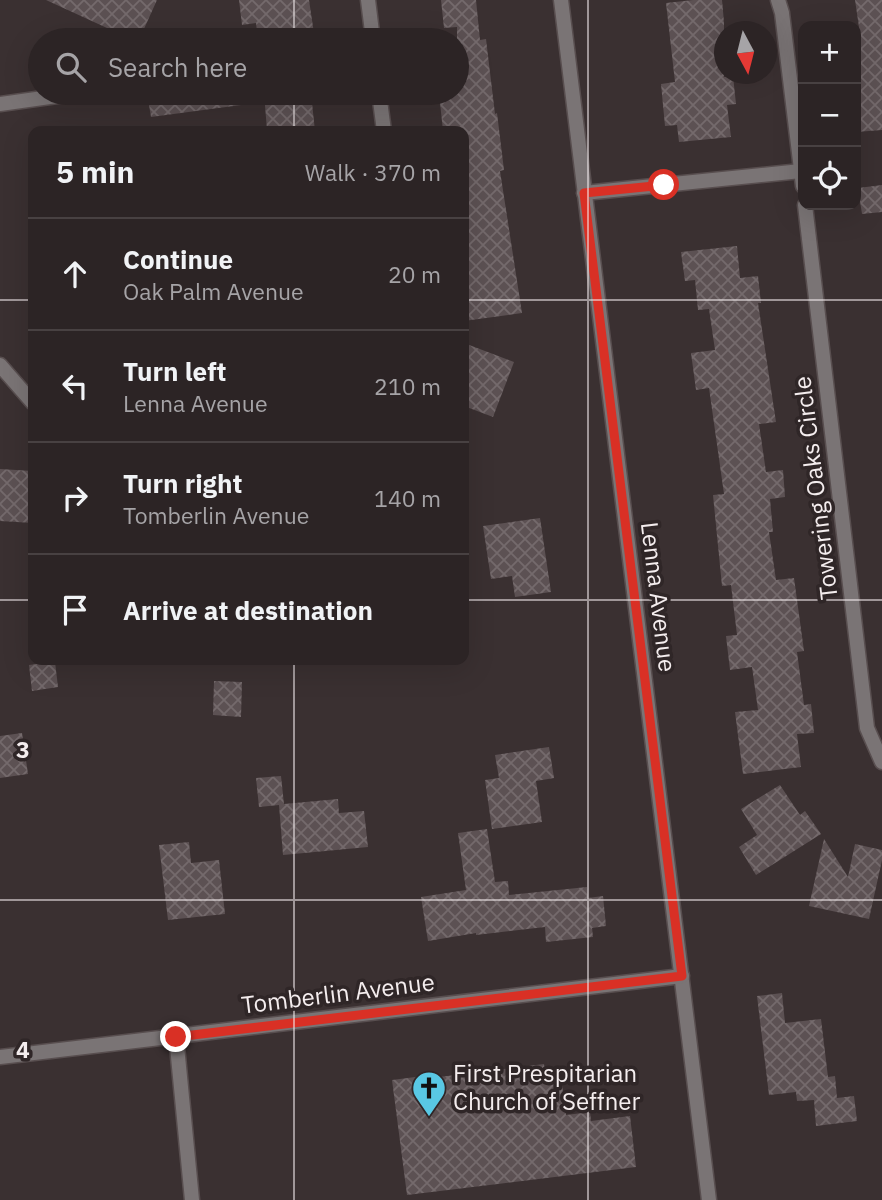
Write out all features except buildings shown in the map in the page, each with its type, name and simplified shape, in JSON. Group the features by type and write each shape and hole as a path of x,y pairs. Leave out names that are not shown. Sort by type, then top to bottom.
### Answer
{"street":[{"path":"368,0 372,28"},
{"name":"Lenna Avenue","path":"561,0 709,1200"},
{"path":"778,0 782,13 798,147"},
{"path":"0,104 28,100"},
{"path":"381,105 383,126"},
{"path":"584,193 798,179"},
{"name":"Towering Oaks Circle","path":"806,210 867,728 882,762"},
{"path":"0,365 28,397"},
{"name":"Tomberlin Avenue","path":"0,1057 682,976"},
{"path":"176,1037 192,1200"}],"place":[{"name":"First Prespitarian Church of Seffner","path":"429,1118"}],"route":[{"path":"176,1037 682,976 584,193 664,185"}]}
